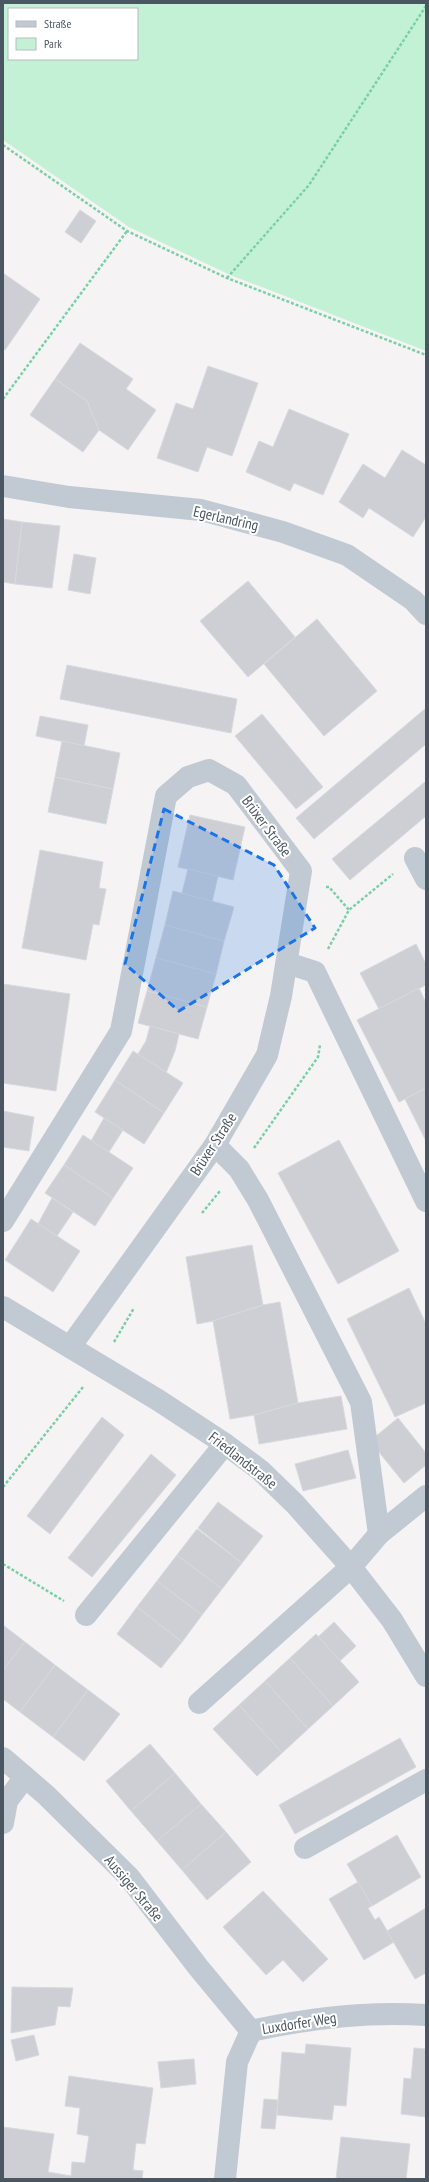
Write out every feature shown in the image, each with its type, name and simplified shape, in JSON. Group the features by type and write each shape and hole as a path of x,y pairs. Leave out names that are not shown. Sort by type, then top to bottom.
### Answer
{"street":[{"name":"Egerlandring","path":"3,486 69,497 201,510 283,532 347,555 413,600 426,614"},
{"name":"Brüxer Straße","path":"3,1220 122,1031 166,796 188,777 209,770 236,785 301,871 287,963 267,1055 215,1145 70,1347"},
{"path":"415,858 426,879"},
{"path":"287,963 315,972 426,1201"},
{"path":"215,1145 239,1169 258,1200 361,1402 379,1534"},
{"name":"Friedlandstraße","path":"3,1306 158,1400 225,1444 260,1470 295,1504 351,1568 392,1620 426,1676"},
{"path":"86,1615 225,1444"},
{"path":"199,1703 351,1568 379,1534 426,1496"},
{"name":"Aussiger Straße","path":"3,1758 46,1795 128,1877 198,1967 251,2031"},
{"path":"3,1823 7,1801 25,1777"},
{"path":"305,1848 426,1780"},
{"name":"Luxdorfer Weg","path":"225,2179 238,2062 251,2031 306,2020 388,2012 426,2015"}],"path":[{"path":"227,278 309,185 426,6"},
{"path":"3,145 127,231 227,278 426,355"},
{"path":"3,399 127,231"},
{"path":"315,972 349,910 373,889 415,858"},
{"path":"3,1487 100,1366 117,1338"},
{"path":"3,1564 86,1615"}],"highlighted area":[{"path":"164,809 274,865 315,928 179,1011 125,964"}],"green space":[{"path":"3,3 426,3 426,351 228,274 129,227 3,140"}],"building":[{"path":"80,210 96,221 81,243 65,232"},
{"path":"3,273 40,299 5,350 3,349"},
{"path":"80,343 133,379 126,389 156,410 128,450 99,430 87,401 55,379"},
{"path":"208,366 258,383 232,456 207,447 198,472 157,458 176,403 193,409"},
{"path":"55,379 87,401 99,430 83,452 30,415"},
{"path":"289,409 349,434 323,495 294,483 290,491 246,472 259,441 273,447"},
{"path":"402,450 426,465 426,517 413,537 369,508 363,518 339,502 363,464 385,478"},
{"path":"3,519 22,522 15,584 3,582"},
{"path":"22,522 60,526 52,588 15,584"},
{"path":"74,554 96,558 90,594 68,590"},
{"path":"248,581 295,637 248,677 200,621"},
{"path":"317,619 377,691 324,736 264,664"},
{"path":"67,665 237,699 231,733 60,699"},
{"path":"426,708 426,744 314,839 296,818"},
{"path":"262,714 323,787 296,809 235,736"},
{"path":"40,716 88,725 84,746 36,736"},
{"path":"62,741 120,753 113,789 55,777"},
{"path":"55,777 113,789 106,824 48,812"},
{"path":"426,781 426,816 350,880 332,859"},
{"path":"190,815 245,827 233,880 178,867"},
{"path":"40,850 103,862 99,888 106,889 99,925 93,924 86,960 22,948"},
{"path":"188,869 218,876 212,902 182,893"},
{"path":"173,891 234,907 224,941 165,925"},
{"path":"165,925 224,941 216,974 156,958"},
{"path":"416,944 426,964 426,985 379,1009 360,973"},
{"path":"156,958 216,974 207,1007 147,991"},
{"path":"3,984 70,994 56,1091 3,1083"},
{"path":"419,988 426,1003 426,1088 399,1102 357,1020"},
{"path":"147,991 207,1007 198,1039 138,1023"},
{"path":"150,1026 179,1034 175,1051 166,1073 138,1054 146,1041"},
{"path":"133,1051 183,1083 164,1113 115,1080"},
{"path":"115,1080 164,1113 144,1144 95,1112"},
{"path":"426,1088 426,1141 405,1099"},
{"path":"3,1111 34,1117 29,1151 3,1147"},
{"path":"104,1118 123,1130 109,1152 91,1141"},
{"path":"83,1135 133,1168 113,1198 64,1165"},
{"path":"339,1140 399,1251 338,1284 278,1173"},
{"path":"64,1165 113,1198 95,1226 45,1193"},
{"path":"52,1198 73,1212 57,1236 38,1224"},
{"path":"31,1219 80,1251 53,1292 5,1260"},
{"path":"252,1245 263,1305 213,1321 197,1324 186,1257"},
{"path":"409,1288 426,1324 426,1403 395,1417 347,1319"},
{"path":"280,1302 298,1403 254,1415 230,1419 213,1321 263,1305"},
{"path":"341,1396 347,1429 259,1444 254,1415 298,1403"},
{"path":"102,1417 124,1435 50,1534 27,1516"},
{"path":"398,1418 426,1453 426,1465 404,1483 370,1441"},
{"path":"348,1450 356,1478 303,1491 295,1464"},
{"path":"151,1454 176,1475 92,1577 68,1558"},
{"path":"218,1502 263,1536 242,1563 198,1528"},
{"path":"197,1529 242,1563 222,1589 177,1555"},
{"path":"177,1555 222,1589 202,1615 157,1581"},
{"path":"157,1581 202,1615 182,1642 137,1607"},
{"path":"137,1607 182,1642 161,1668 117,1634"},
{"path":"334,1622 356,1646 340,1661 318,1637"},
{"path":"3,1625 25,1642 3,1670"},
{"path":"316,1634 359,1682 333,1706 290,1658"},
{"path":"25,1642 55,1665 20,1712 3,1699 3,1670"},
{"path":"290,1658 333,1706 308,1729 265,1681"},
{"path":"55,1665 88,1690 53,1737 20,1712"},
{"path":"265,1681 308,1729 282,1753 239,1705"},
{"path":"88,1690 120,1714 84,1761 53,1737"},
{"path":"239,1705 282,1753 257,1776 213,1729"},
{"path":"400,1738 416,1767 295,1834 279,1805"},
{"path":"150,1744 175,1773 131,1811 106,1781"},
{"path":"175,1773 201,1804 157,1841 131,1811"},
{"path":"201,1804 226,1832 182,1870 157,1841"},
{"path":"226,1832 251,1862 207,1900 182,1870"},
{"path":"397,1835 421,1877 372,1906 347,1864"},
{"path":"358,1882 372,1906 368,1908 375,1920 379,1917 394,1942 364,1960 329,1899"},
{"path":"263,1891 328,1959 303,1982 283,1960 266,1975 223,1927"},
{"path":"426,1908 426,1973 415,1979 387,1931"},
{"path":"12,1987 73,1988 70,2007 58,2006 55,2025 11,2033"},
{"path":"34,2035 39,2055 16,2061 11,2040"},
{"path":"306,2044 351,2048 346,2106 334,2105 332,2120 277,2115 282,2052 305,2054"},
{"path":"414,2048 426,2049 426,2117 401,2114 404,2078 411,2079"},
{"path":"194,2059 196,2084 161,2088 158,2062"},
{"path":"69,2076 153,2088 145,2144 136,2143 133,2170 143,2171 142,2179 3,2179 3,2127 54,2134 48,2172 71,2176 72,2162 85,2163 89,2136 77,2134 80,2108 65,2106"},
{"path":"264,2099 278,2100 275,2129 261,2128"},
{"path":"341,2137 410,2144 406,2179 336,2179"}]}
